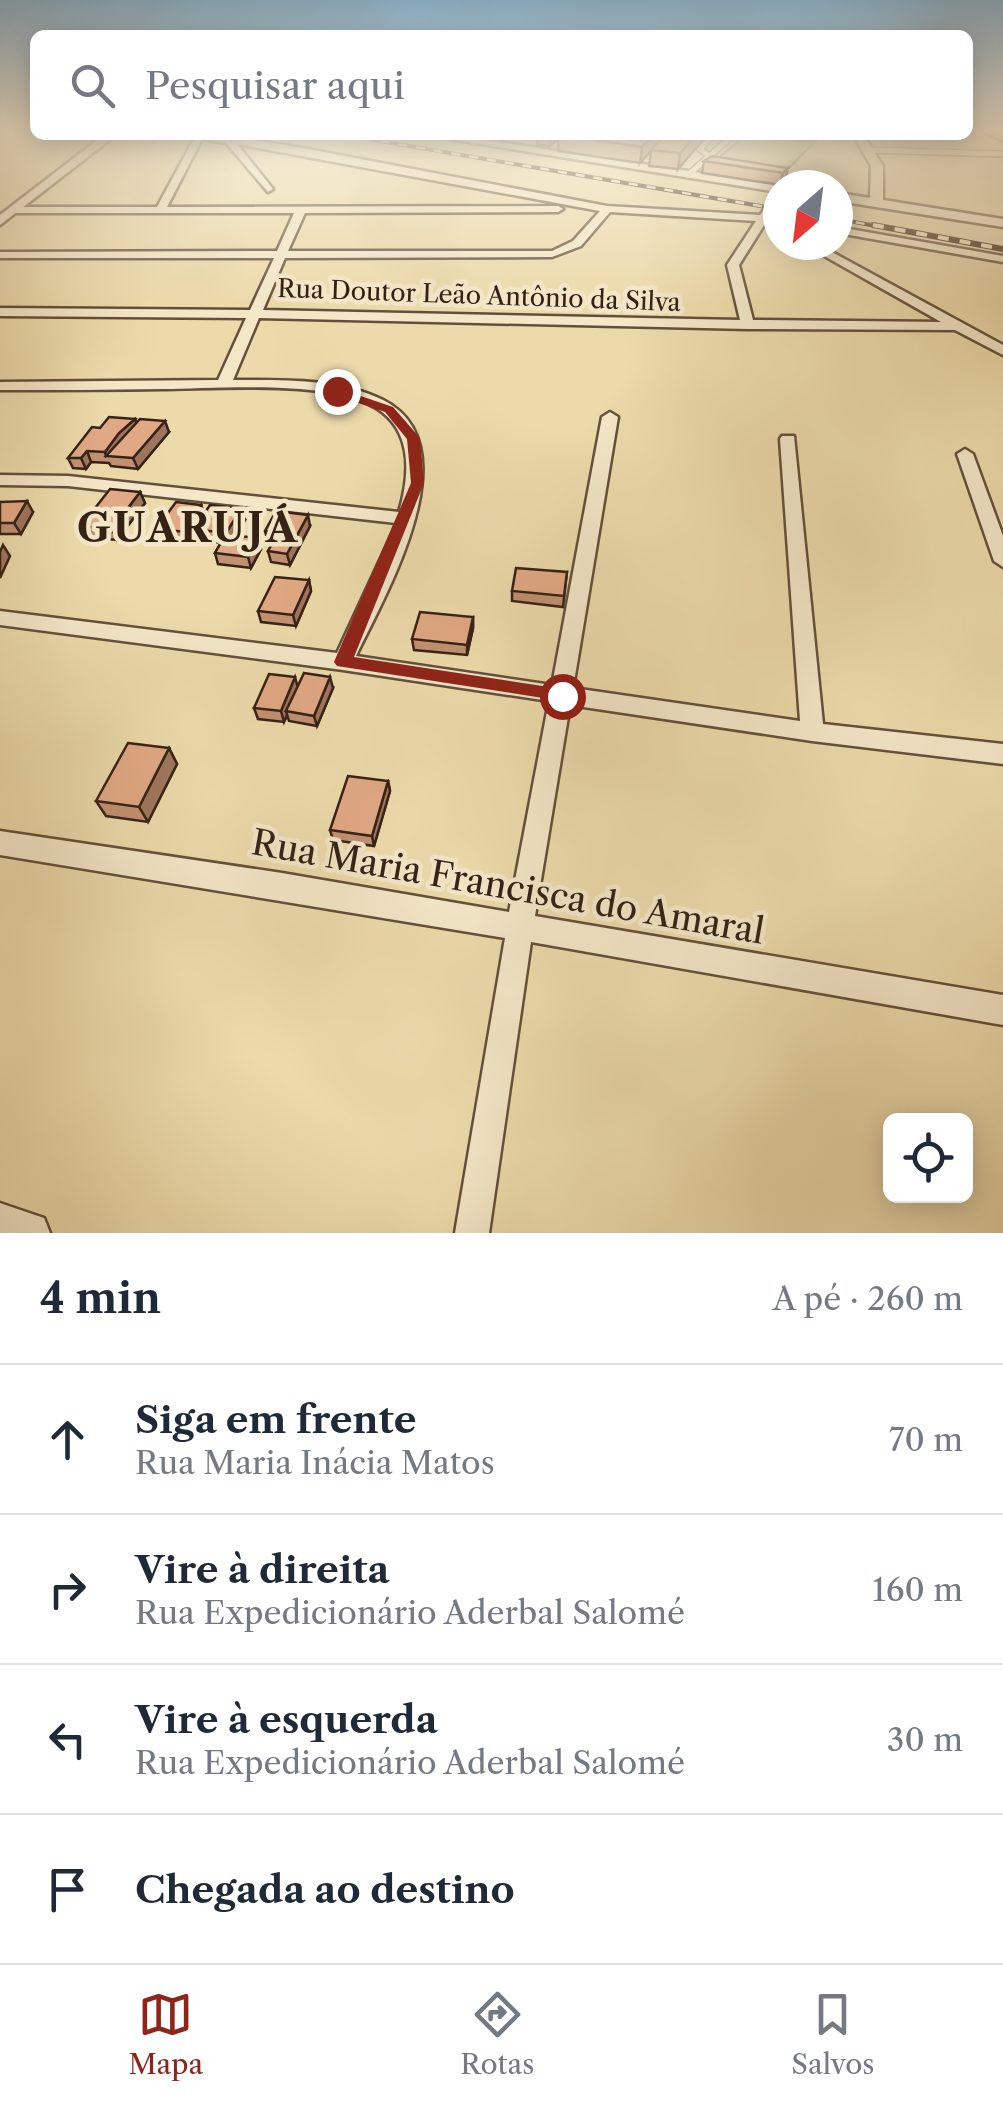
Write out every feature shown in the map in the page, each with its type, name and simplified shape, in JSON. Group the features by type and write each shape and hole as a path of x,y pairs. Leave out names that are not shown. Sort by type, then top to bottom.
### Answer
{"street":[{"path":"0,221 42,189"},
{"path":"161,209 172,189"},
{"path":"495,189 607,210 761,216"},
{"path":"876,202 878,189"},
{"path":"853,199 1003,223"},
{"path":"14,210 589,206"},
{"path":"224,383 301,209"},
{"path":"0,255 552,254 570,252 607,210"},
{"path":"748,326 733,265 763,213"},
{"path":"853,233 1003,259"},
{"path":"838,260 1003,351"},
{"name":"Rua Doutor Leão Antônio da Silva","path":"0,312 254,311 748,326 956,326"},
{"path":"0,386 293,384 337,391 389,410 413,438 418,483 343,662"},
{"path":"472,1233 520,927 610,417"},
{"path":"788,439 812,732"},
{"path":"965,454 1003,561"},
{"path":"0,480 68,480 406,518"},
{"path":"0,618 343,662 812,732 1003,754"},
{"name":"Rua Maria Francisca do Amaral","path":"0,843 1003,1010"},
{"path":"0,1224 29,1233"}],"building":[{"path":"109,417 135,419 105,452 87,451 81,458 68,458 92,427 100,428"},
{"path":"140,419 165,421 133,458 106,456"},
{"path":"110,489 140,492 112,529 81,526"},
{"path":"27,501 14,523 0,523 0,502"},
{"path":"176,502 201,505 183,532 157,528"},
{"path":"210,505 241,509 226,533 193,529"},
{"path":"276,511 308,515 287,554 268,551 278,533 265,531"},
{"path":"239,536 258,538 248,557 215,553 223,539 236,540"},
{"path":"516,568 567,572 564,596 512,591"},
{"path":"275,577 309,580 293,615 258,611"},
{"path":"420,612 473,617 467,645 412,639"},
{"path":"304,673 330,677 314,716 286,711"},
{"path":"269,674 295,677 281,711 254,708"},
{"path":"128,743 169,748 139,807 96,801"},
{"path":"348,776 388,781 372,836 330,830"}],"railway":[{"path":"658,189 763,206"},
{"path":"853,222 887,228"},
{"path":"873,225 1003,249"}],"district":[{"name":"GUARUJÁ","path":"188,528"}],"route":[{"path":"337,391 389,410 413,438 418,483 343,662 562,696"}]}
